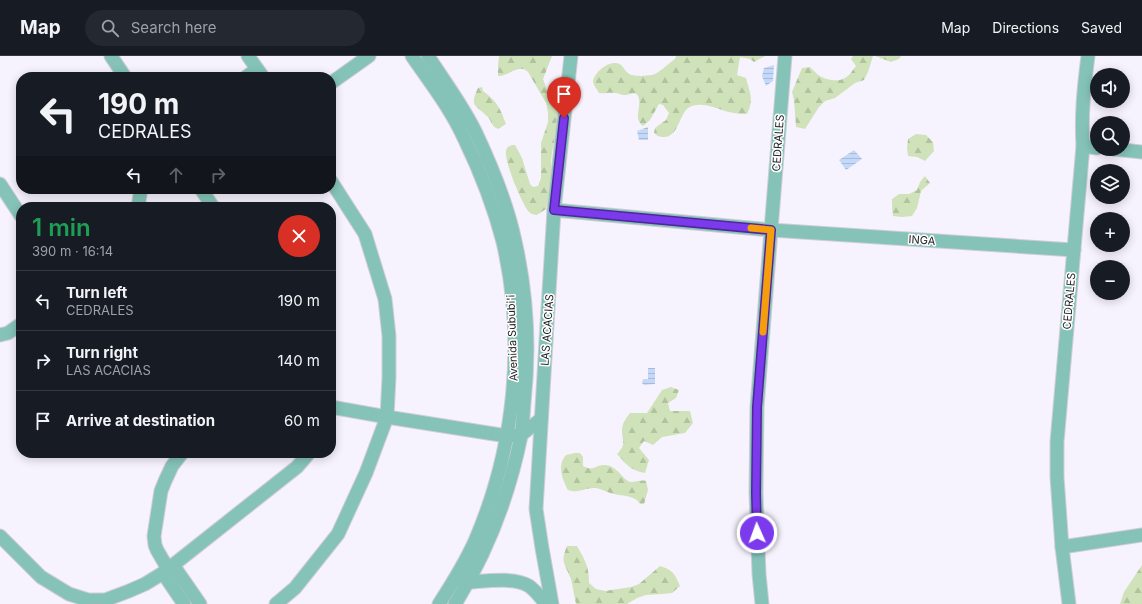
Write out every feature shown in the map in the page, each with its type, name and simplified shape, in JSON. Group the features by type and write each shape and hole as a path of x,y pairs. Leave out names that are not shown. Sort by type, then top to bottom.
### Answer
{"street":[{"path":"111,56 122,72"},
{"path":"248,56 254,72"},
{"path":"336,79 369,56"},
{"name":"Avenida Sububi'i","path":"412,56 464,136 481,176 492,206 502,242 511,292 514,331 514,385 507,436 492,495 474,542 456,579 439,604"},
{"name":"Avenida Sububi'i","path":"428,56 475,131 490,164 505,204 515,239 524,290 528,343 526,388 521,435 504,499 486,546 469,582 455,604"},
{"name":"LAS ACACIAS","path":"552,604 536,508 554,210 571,56"},
{"name":"CEDRALES","path":"762,604 759,574 756,493 757,407 785,56"},
{"name":"CEDRALES","path":"1069,604 1062,547 1057,442 1083,146 1081,124 1088,56"},
{"path":"1083,146 1090,147"},
{"path":"1130,151 1142,152"},
{"path":"0,184 16,208"},
{"path":"276,604 295,588 338,534 366,473 387,418 389,336 385,299 365,234 336,189"},
{"path":"554,210 771,230"},
{"name":"INGA","path":"771,230 1074,250"},
{"path":"0,335 16,327"},
{"path":"336,408 387,418 507,436 521,435 541,419"},
{"path":"521,435 540,448"},
{"path":"178,458 172,466 161,491 154,536 157,550 168,569 184,604"},
{"path":"0,536 41,577 69,594 88,600 105,600 129,592 145,584 168,569 297,467 305,458"},
{"path":"1062,547 1142,535"},
{"path":"168,569 200,604"},
{"path":"456,579 469,582 514,580 528,586 541,597 546,604"}],"green space":[{"path":"499,56 552,56 543,79 549,95 560,108 558,128 555,136 551,162 552,184 546,209 537,215 529,212 522,200 508,164 506,151 509,146 515,145 522,158 530,184 533,187 538,186 541,178 541,143 548,122 546,103 528,72 525,70 518,69 498,76"},
{"path":"676,56 765,56 754,62 750,59 740,57 737,75 746,78 751,96 747,114 729,112 705,105 693,106 685,111 678,126 672,134 667,137 662,137 654,133 655,128 666,120 669,113 663,105 659,104 650,120 643,126 638,119 639,100 637,94 634,93 623,95 617,93 599,93 593,81 596,74 609,64 616,63 622,66 628,73 633,75 649,75 660,71 675,59"},
{"path":"853,56 873,56 864,80 855,83 835,98 825,101 819,107 805,129 796,127 792,92 802,68 810,67 817,74 826,79 838,80 848,76 856,66 851,59"},
{"path":"875,56 901,56 899,59 891,62"},
{"path":"482,87 483,91 498,105 506,124 498,129 493,126 488,117 475,105 475,94 478,88"},
{"path":"916,134 926,135 933,142 934,151 925,161 917,157 908,156 908,139"},
{"path":"925,176 930,183 921,191 917,208 912,216 893,216 892,199 899,194 909,194 917,190 920,182"},
{"path":"671,387 679,390 676,398 668,403 670,411 690,411 693,423 685,433 662,437 653,445 644,441 639,448 649,460 645,473 636,471 626,464 617,454 623,445 623,423 630,413 647,413 662,390"},
{"path":"580,453 583,457 583,466 587,468 605,465 613,467 630,482 646,481 648,490 644,504 640,504 632,497 596,488 589,488 579,491 568,490 562,477 561,468 563,459 566,455"},
{"path":"567,546 577,546 586,563 589,583 596,589 605,591 631,587 639,584 660,566 673,573 680,586 672,593 646,595 627,604 576,604 571,579 564,563 564,556"},
{"path":"1142,565 1142,604 1120,604 1124,592"}],"water":[{"path":"774,65 773,81 766,86 762,76 764,68"},
{"path":"648,127 648,140 639,140 637,131"},
{"path":"854,150 862,159 846,170 839,160"},
{"path":"648,368 655,368 655,384 644,385 642,383 643,379 648,379"}],"slow traffic":[{"path":"751,228 771,230 763,332"}],"route":[{"path":"564,118 554,210 771,230 757,407 757,533"}]}
